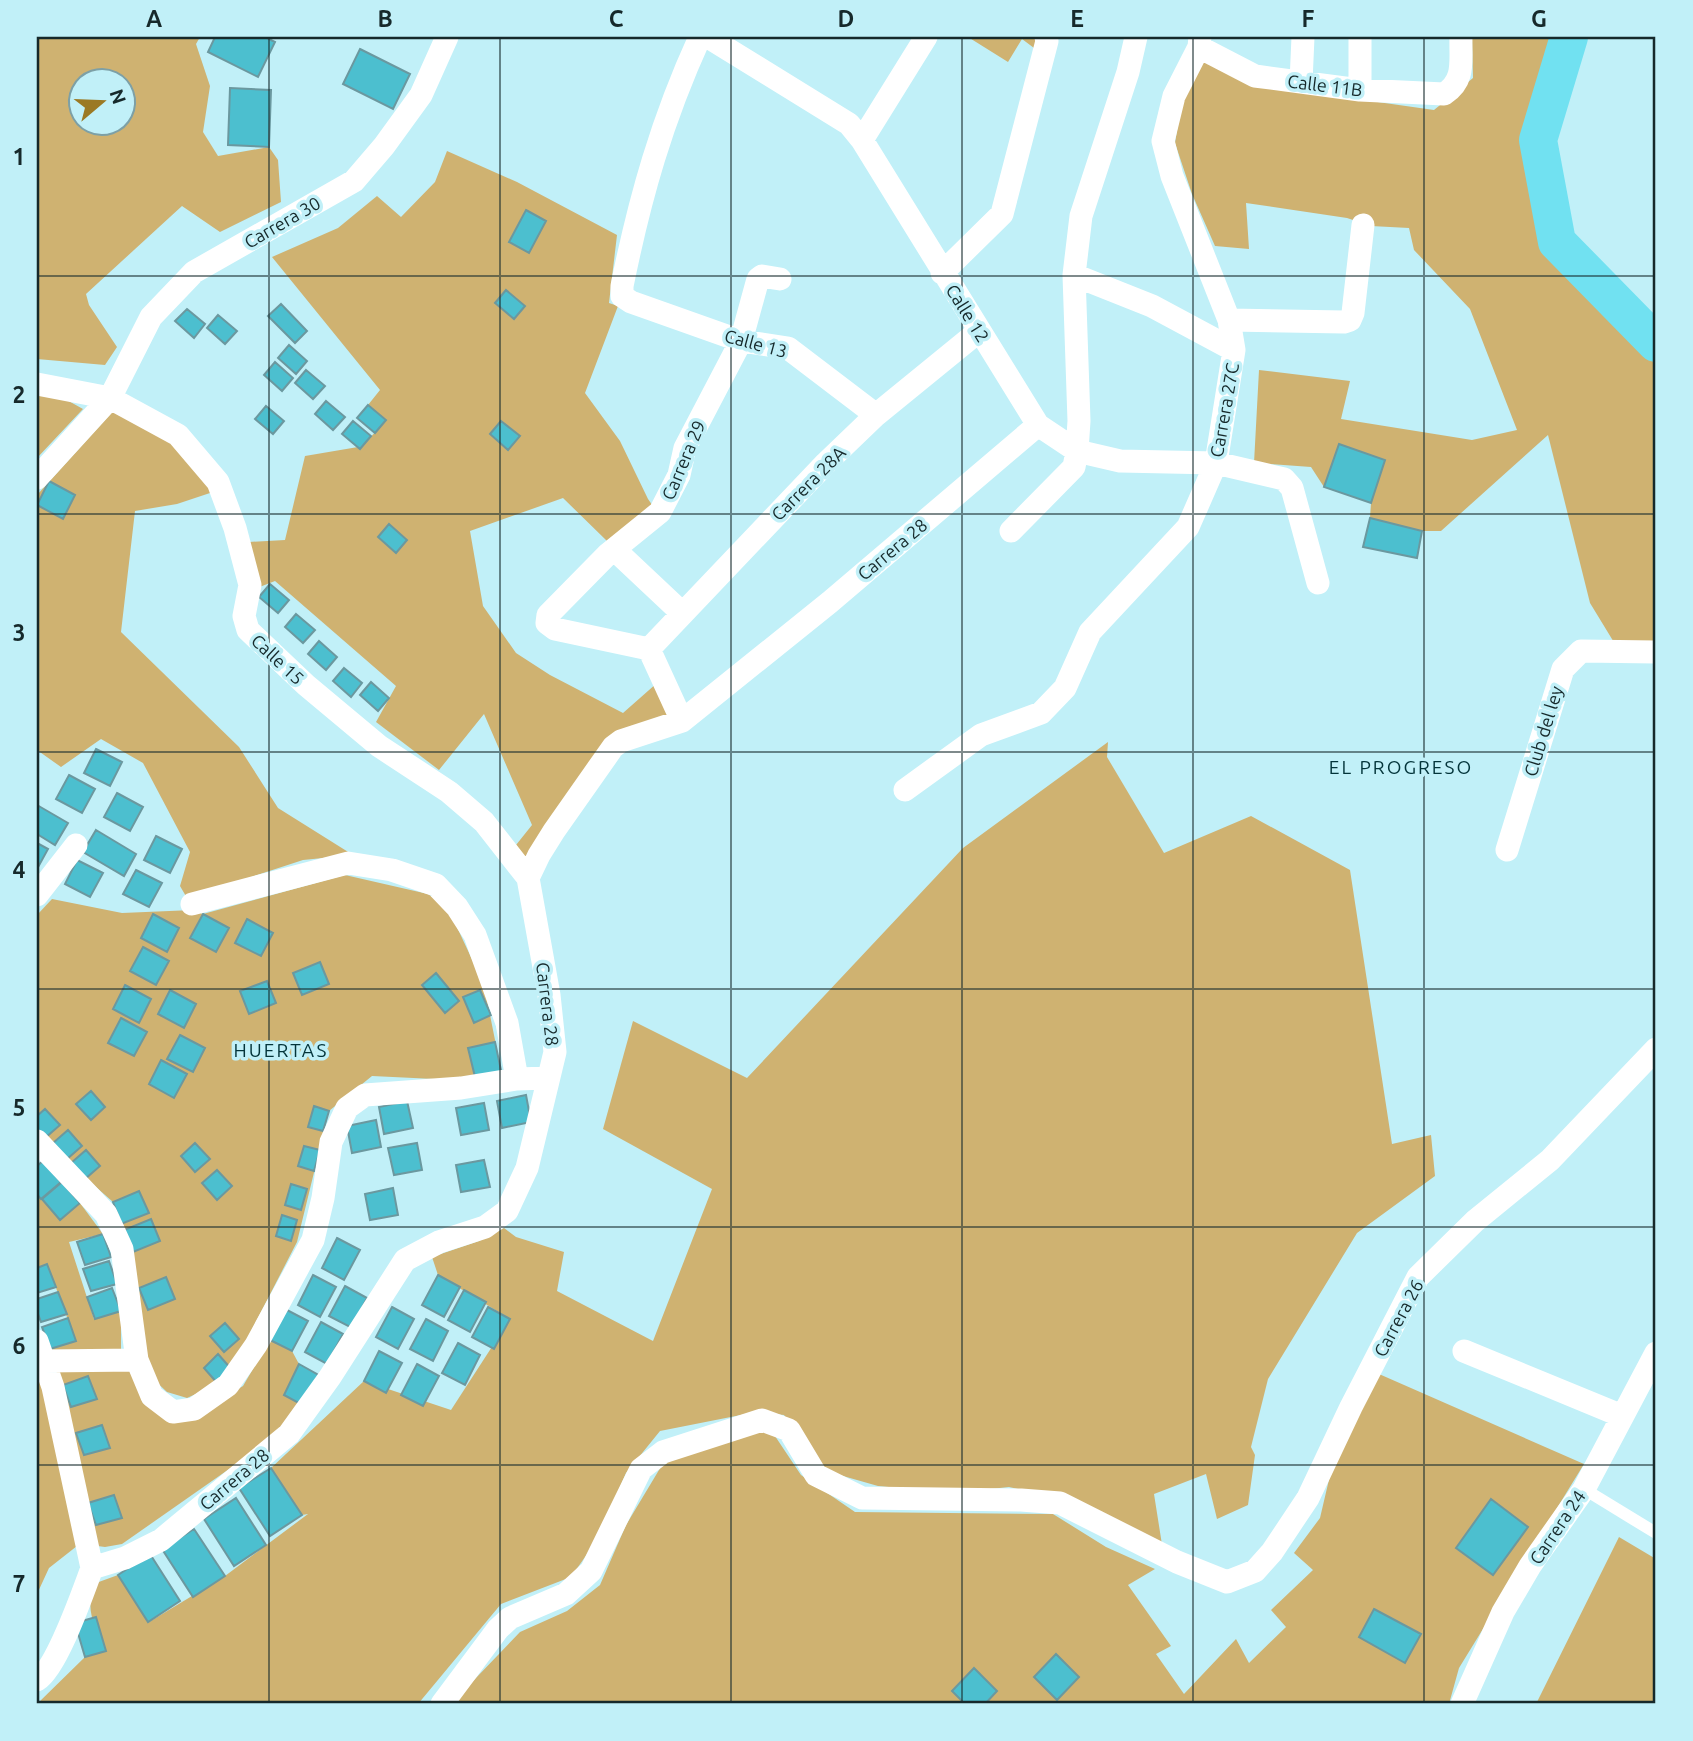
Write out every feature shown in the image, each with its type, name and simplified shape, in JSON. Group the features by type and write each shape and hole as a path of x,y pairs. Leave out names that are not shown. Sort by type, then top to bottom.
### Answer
{"street":[{"name":"Carrera 30","path":"37,478 110,398 151,317 194,272 354,181 384,146 421,95 447,37"},
{"name":"Calle 13","path":"701,37 673,98 639,203 622,296 631,302 741,341 788,348 876,415"},
{"name":"Calle 12","path":"708,37 849,124 862,140 1038,425 1077,451 1120,461 1216,463 1284,479 1292,488 1318,583"},
{"path":"862,140 926,37"},
{"path":"942,273 1002,214 1046,37"},
{"path":"1011,531 1074,467 1079,421 1074,275 1081,216 1128,72 1136,37"},
{"path":"1301,82 1303,37"},
{"path":"1360,37 1360,90"},
{"name":"Calle 11B","path":"1199,42 1255,76 1360,90 1444,94 1456,87 1460,75 1461,37"},
{"name":"Carrera 27C","path":"905,790 981,735 1041,713 1065,688 1090,632 1188,527 1216,463 1234,350 1229,320 1172,176 1163,141 1174,96 1199,42"},
{"path":"1229,320 1350,320 1363,225"},
{"path":"1074,275 1152,306 1234,350"},
{"name":"Carrera 29","path":"649,649 555,629 547,623 548,615 615,550 660,512 679,475 685,448 741,341 759,276 780,279"},
{"name":"Carrera 28A","path":"649,649 826,463 876,415 979,331"},
{"path":"37,384 110,398"},
{"name":"Calle 15","path":"110,398 178,435 218,482 235,528 250,585 244,617 248,630 306,685 379,746 449,792 484,822 528,878"},
{"name":"Carrera 28","path":"92,1568 125,1558 161,1540 289,1434 330,1377 405,1260 439,1242 485,1227 507,1211 527,1168 555,1052 549,995 528,878 539,855 613,747 621,741 682,721 830,602 1038,425"},
{"path":"615,550 682,613"},
{"path":"649,649 682,721"},
{"name":"Club del ley","path":"1507,850 1563,669 1581,651 1656,652"},
{"path":"37,895 76,845"},
{"path":"192,904 348,863 392,870 436,885 457,907 475,935 507,1023 517,1079"},
{"name":"Carrera 26","path":"442,1704 498,1629 510,1618 566,1594 591,1571 641,1469 663,1452 761,1420 789,1430 816,1475 862,1498 1060,1503 1177,1562 1227,1581 1255,1571 1272,1552 1308,1498 1418,1277 1475,1221 1550,1160 1656,1049"},
{"path":"37,1141 106,1214 122,1249 137,1360 152,1396 173,1412 194,1409 228,1385 256,1345 313,1240 323,1198 331,1142 347,1108 365,1095 548,1078"},
{"path":"37,1680 55,1654 70,1624 92,1568 53,1387 40,1350 137,1360"},
{"path":"1464,1351 1622,1416"},
{"name":"Carrera 24","path":"1462,1704 1503,1612 1530,1566 1584,1489 1656,1353"}],"lane":[{"path":"1584,1489 1656,1534"}],"shaded area":[{"path":"37,37 200,37 196,44 210,86 203,132 218,156 269,147 278,160 281,202 220,232 182,206 86,294 89,305 117,347 105,365 37,359"},
{"path":"968,37 1042,37 1038,51 1022,39 1008,62"},
{"path":"1472,37 1562,37 1525,146 1546,244 1656,357 1656,645 1615,644 1590,603 1548,435 1441,531 1422,531 1370,518 1371,503 1385,460 1339,444 1324,487 1311,467 1254,463 1259,370 1350,381 1341,419 1472,440 1517,430 1470,309 1414,250 1409,228 1371,226 1347,218 1246,203 1249,249 1215,246 1192,194 1175,143 1182,100 1202,56 1251,84 1434,110 1473,78"},
{"path":"447,151 517,182 617,235 609,303 618,306 585,393 620,441 655,509 607,541 563,498 470,531 483,606 516,653 550,675 623,713 657,683 670,722 614,738 529,865 516,845 532,825 484,714 439,770 376,722 396,686 275,581 257,588 249,542 285,540 305,456 358,447 360,449 386,420 368,405 380,390 272,257 338,228 377,196 401,217 435,182"},
{"path":"37,392 65,399 83,409 37,458"},
{"path":"115,409 173,442 213,492 177,504 135,511 121,632 239,747 278,808 353,855 303,860 187,898 180,886 190,852 143,763 101,739 61,767 37,750 37,495"},
{"path":"1108,742 1107,757 1164,853 1251,816 1350,870 1392,1144 1431,1135 1435,1176 1357,1233 1268,1379 1251,1447 1255,1455 1248,1505 1217,1519 1206,1474 1154,1494 1163,1551 1071,1501 1009,1487 953,1493 878,1486 829,1472 784,1415 756,1412 660,1431 626,1473 597,1540 571,1577 501,1604 418,1704 37,1704 85,1657 106,1651 92,1617 92,1592 96,1583 118,1575 149,1622 225,1576 308,1514 302,1515 271,1468 364,1381 451,1410 510,1319 438,1275 432,1257 479,1241 504,1228 516,1237 564,1252 557,1291 653,1341 712,1189 603,1129 633,1021 747,1078 963,848"},
{"path":"345,875 428,894 448,908 484,985 502,1075 476,1081 372,1076 329,1111 297,1242 246,1341 218,1384 187,1398 167,1392 151,1377 133,1272 133,1252 113,1202 37,1129 37,915 52,899 122,913 193,910 203,914"},
{"path":"37,1193 60,1220 80,1203 103,1234 69,1242 94,1319 121,1311 121,1355 52,1354 50,1349 76,1341 47,1264 37,1268"},
{"path":"270,1340 292,1351 299,1364 284,1395 306,1407 252,1453 122,1544 105,1547 90,1545 56,1369 129,1367 143,1403 176,1420 200,1412 243,1386"},
{"path":"37,1370 53,1416 77,1546 49,1568 37,1594"},
{"path":"1379,1374 1584,1464 1459,1668 1449,1704 451,1704 520,1632 567,1611 600,1585 626,1525 662,1465 735,1431 771,1430 801,1475 855,1512 1053,1514 1106,1547 1155,1569 1128,1585 1171,1646 1156,1654 1184,1694 1236,1639 1249,1663 1286,1627 1271,1610 1313,1570 1294,1553 1320,1518 1331,1471"},
{"path":"1619,1537 1656,1559 1656,1704 1536,1704"}],"building":[{"path":"215,37 265,37 275,42 258,77 208,52"},
{"path":"360,49 410,74 393,109 343,84"},
{"path":"230,88 271,90 269,147 228,145"},
{"path":"526,210 546,221 529,253 509,242"},
{"path":"506,290 525,306 514,319 495,303"},
{"path":"281,304 307,331 295,343 268,316"},
{"path":"187,309 205,324 194,338 175,321"},
{"path":"218,315 237,331 225,344 207,328"},
{"path":"289,345 307,361 296,374 278,358"},
{"path":"275,362 293,378 282,391 264,375"},
{"path":"306,370 325,386 313,399 295,383"},
{"path":"326,401 345,417 333,430 315,414"},
{"path":"368,405 386,420 375,433 357,418"},
{"path":"266,406 284,421 273,434 255,419"},
{"path":"353,421 371,436 360,449 342,434"},
{"path":"501,421 520,436 508,450 490,434"},
{"path":"1339,444 1385,460 1371,503 1324,487"},
{"path":"49,481 75,495 63,519 37,505"},
{"path":"1370,518 1422,531 1417,558 1363,547"},
{"path":"389,524 407,540 396,553 378,537"},
{"path":"270,584 289,600 278,613 259,597"},
{"path":"296,614 315,630 303,643 285,627"},
{"path":"319,641 337,657 326,670 308,654"},
{"path":"344,668 362,683 351,697 333,681"},
{"path":"371,682 389,698 378,711 360,695"},
{"path":"96,749 122,762 110,786 84,773"},
{"path":"69,775 95,789 82,813 56,799"},
{"path":"117,793 143,807 130,831 104,817"},
{"path":"37,805 68,823 55,845 37,834"},
{"path":"96,830 136,854 124,876 83,852"},
{"path":"156,836 182,849 170,873 144,860"},
{"path":"37,843 48,849 37,869"},
{"path":"77,860 103,873 90,897 65,884"},
{"path":"136,870 162,883 149,907 123,894"},
{"path":"153,914 179,928 167,952 141,938"},
{"path":"203,914 229,928 216,952 190,938"},
{"path":"247,919 273,933 261,956 235,943"},
{"path":"143,947 169,961 156,985 130,971"},
{"path":"320,962 329,984 302,995 293,973"},
{"path":"436,973 459,1001 445,1013 422,985"},
{"path":"267,981 276,1003 249,1014 240,991"},
{"path":"125,985 151,999 139,1023 113,1009"},
{"path":"170,990 196,1004 184,1028 158,1014"},
{"path":"480,990 491,1015 474,1023 463,997"},
{"path":"121,1018 147,1032 134,1056 108,1043"},
{"path":"180,1035 205,1048 193,1072 167,1059"},
{"path":"495,1042 502,1075 476,1081 468,1048"},
{"path":"161,1060 187,1074 174,1098 149,1084"},
{"path":"91,1091 105,1107 91,1120 76,1104"},
{"path":"526,1095 531,1122 502,1128 497,1101"},
{"path":"407,1101 413,1128 384,1134 379,1107"},
{"path":"484,1103 489,1130 461,1135 456,1108"},
{"path":"314,1106 329,1111 323,1131 308,1127"},
{"path":"45,1109 60,1125 45,1138 37,1129 37,1116"},
{"path":"376,1120 381,1147 352,1153 347,1126"},
{"path":"68,1130 82,1146 67,1159 53,1143"},
{"path":"195,1143 210,1159 195,1172 181,1156"},
{"path":"417,1143 422,1170 394,1175 388,1148"},
{"path":"304,1146 320,1150 314,1171 298,1166"},
{"path":"86,1150 100,1166 85,1179 71,1163"},
{"path":"484,1160 490,1187 461,1192 456,1165"},
{"path":"43,1161 61,1182 41,1199 37,1194 37,1166"},
{"path":"217,1170 232,1186 217,1200 202,1183"},
{"path":"62,1182 80,1203 60,1220 42,1199"},
{"path":"291,1184 307,1189 301,1210 285,1205"},
{"path":"393,1188 398,1215 370,1220 365,1194"},
{"path":"139,1191 149,1213 121,1224 113,1202"},
{"path":"282,1215 297,1220 291,1241 276,1236"},
{"path":"151,1219 160,1241 133,1252 124,1230"},
{"path":"103,1234 111,1257 85,1265 77,1242"},
{"path":"337,1238 360,1250 344,1280 322,1268"},
{"path":"109,1261 117,1284 91,1291 83,1269"},
{"path":"47,1264 56,1287 37,1293 37,1268"},
{"path":"313,1275 336,1287 320,1317 298,1305"},
{"path":"438,1275 460,1287 444,1317 422,1305"},
{"path":"166,1277 175,1299 148,1310 139,1288"},
{"path":"345,1286 367,1298 352,1328 329,1316"},
{"path":"112,1288 121,1311 95,1319 87,1297"},
{"path":"464,1290 486,1302 470,1332 448,1320"},
{"path":"58,1292 67,1314 41,1322 37,1299"},
{"path":"392,1307 414,1319 398,1349 376,1337"},
{"path":"488,1307 510,1319 494,1349 472,1337"},
{"path":"285,1309 308,1321 292,1351 270,1340"},
{"path":"68,1318 76,1341 50,1349 42,1327"},
{"path":"426,1319 448,1331 433,1361 410,1349"},
{"path":"321,1322 343,1334 327,1364 305,1352"},
{"path":"225,1323 239,1339 224,1352 210,1336"},
{"path":"458,1343 480,1355 465,1385 442,1373"},
{"path":"379,1351 402,1363 386,1393 364,1381"},
{"path":"218,1354 233,1371 218,1384 204,1368"},
{"path":"299,1364 322,1377 306,1407 284,1395"},
{"path":"417,1364 439,1376 423,1406 401,1395"},
{"path":"88,1376 97,1399 71,1407 63,1385"},
{"path":"102,1425 110,1448 84,1455 76,1433"},
{"path":"271,1468 302,1515 270,1536 239,1488"},
{"path":"114,1495 122,1518 96,1525 88,1503"},
{"path":"236,1498 266,1545 234,1566 204,1519"},
{"path":"1491,1499 1528,1527 1493,1575 1456,1548"},
{"path":"194,1529 225,1576 193,1597 162,1549"},
{"path":"150,1554 180,1601 148,1622 118,1575"},
{"path":"1374,1609 1421,1634 1405,1663 1359,1637"},
{"path":"96,1617 106,1651 85,1657 75,1623"},
{"path":"1056,1654 1079,1677 1057,1700 1034,1677"},
{"path":"974,1668 997,1691 985,1704 965,1704 952,1691"}],"waterway":[{"path":"1569,37 1538,140 1557,242 1656,343"}],"district":[{"name":"EL PROGRESO","path":"1401,767"},
{"name":"HUERTAS","path":"281,1050"}]}
